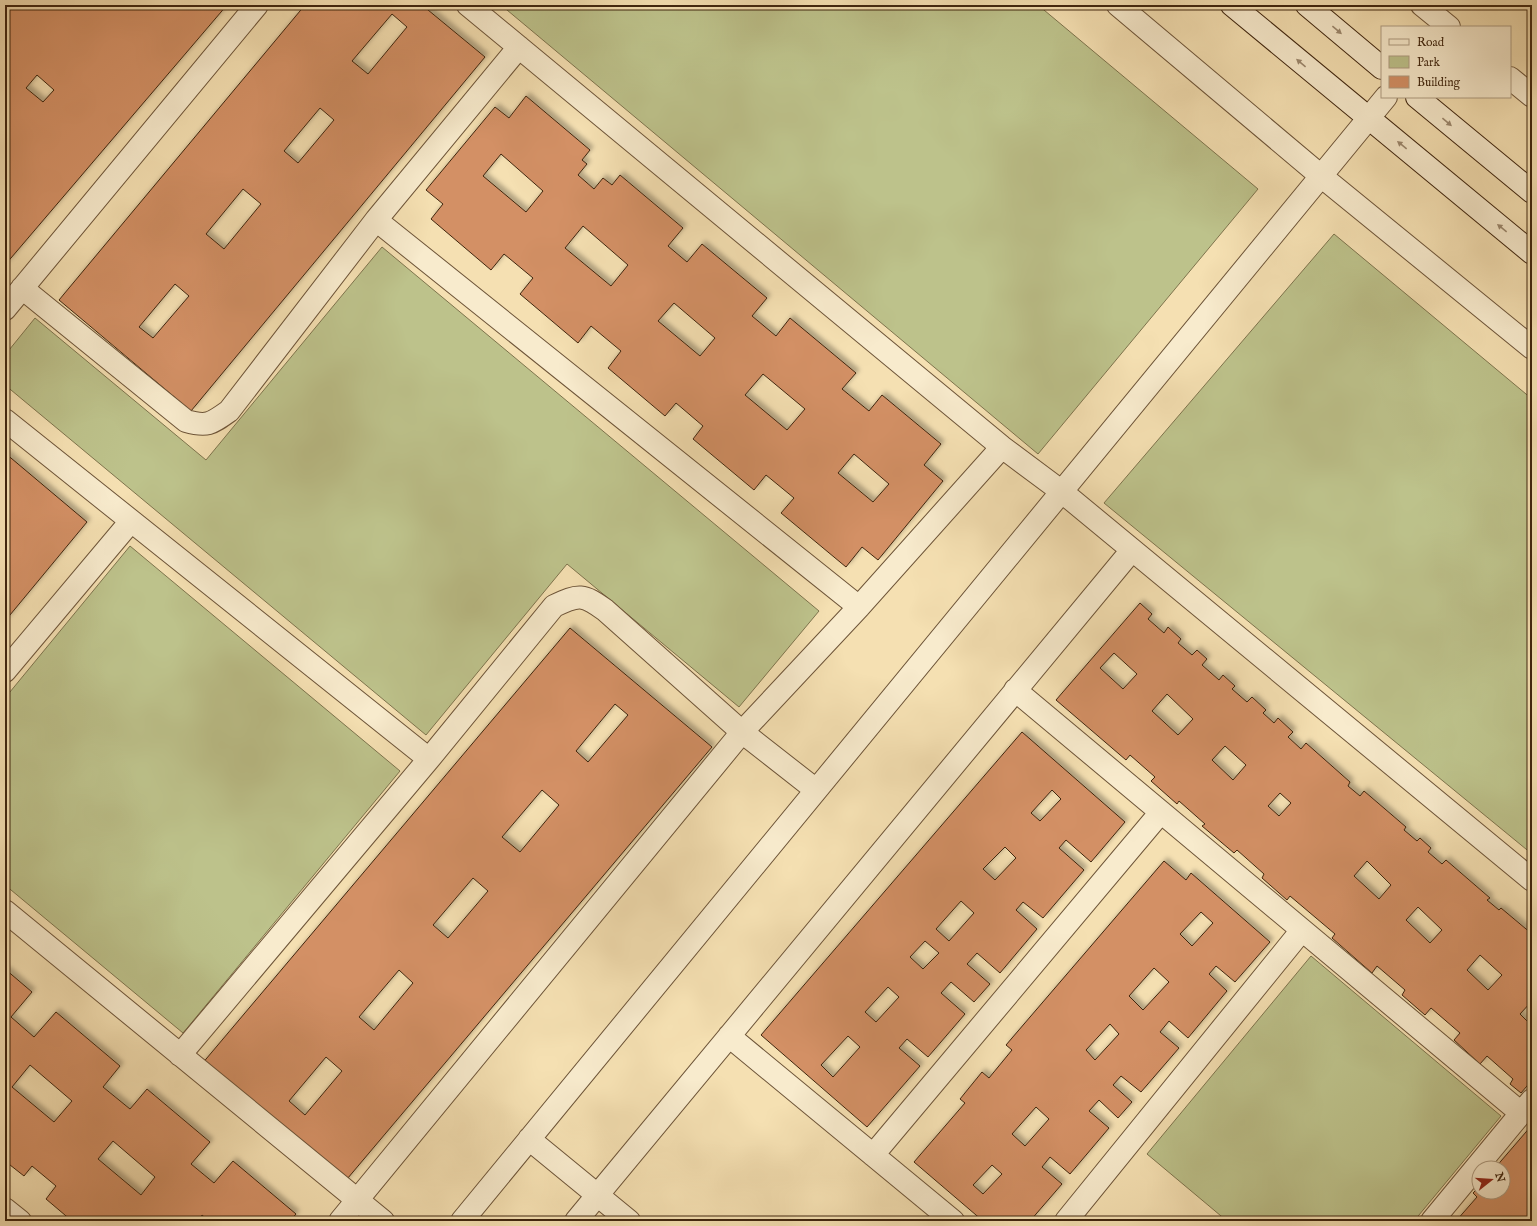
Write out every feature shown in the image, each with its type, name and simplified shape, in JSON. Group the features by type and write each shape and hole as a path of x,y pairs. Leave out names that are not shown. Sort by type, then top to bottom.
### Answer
{"street":[{"path":"5,309 257,5"},
{"path":"468,5 1002,447 1062,492 1532,880"},
{"path":"1118,5 1321,176 1532,348"},
{"path":"1232,5 1532,253"},
{"path":"1307,5 1381,67"},
{"path":"1422,5 1448,26"},
{"path":"22,288 186,421 201,425 213,423 229,411 376,220 519,47"},
{"path":"1511,79 1532,96"},
{"path":"462,1221 1385,98"},
{"path":"1418,98 1532,192"},
{"path":"376,220 859,606"},
{"path":"5,420 429,759"},
{"path":"340,1221 356,1199 742,732 859,606 1002,447"},
{"path":"5,671 132,521"},
{"path":"576,1221 1132,550"},
{"path":"180,1055 429,759 554,606 572,597 588,598 605,610 742,732 816,790"},
{"path":"1015,690 1302,930 1527,1107 1432,1221"},
{"path":"873,1155 1161,812"},
{"path":"5,911 383,1221"},
{"path":"1066,1221 1302,930"},
{"path":"729,1036 953,1221"},
{"path":"529,1139 629,1221"},
{"path":"5,1209 20,1221"}],"green space":[{"path":"501,5 1038,5 1258,189 1038,454"},
{"path":"1334,234 1532,399 1532,854 1104,503"},
{"path":"382,247 819,611 739,707 567,564 426,735 5,385 5,355 35,318 206,460"},
{"path":"130,546 400,771 183,1033 5,885 5,698"},
{"path":"1311,956 1501,1116 1414,1221 1227,1221 1147,1154"}],"building":[{"path":"5,5 227,5 5,265","holes":["37,75 54,90 43,102 26,88"]},
{"path":"305,5 422,5 485,57 191,411 59,300","holes":["392,14 407,27 368,74 352,61","320,108 334,120 298,163 284,151","243,189 261,204 224,249 206,234","175,284 189,296 153,338 139,327"]},
{"path":"526,96 590,150 582,160 587,164 578,175 594,189 603,178 612,185 620,175 683,228 668,246 687,262 702,244 767,298 752,316 776,336 790,318 856,373 842,389 869,411 882,395 941,444 924,465 943,481 878,560 862,547 846,567 781,513 794,498 766,475 754,490 693,439 703,426 676,403 665,416 608,368 621,351 591,326 578,343 520,294 533,278 504,254 491,270 431,219 443,204 426,190 495,107 509,118","holes":["501,154 543,191 526,212 483,176","583,226 628,265 611,286 565,248","674,303 715,338 700,356 658,321","763,374 805,409 787,430 745,395","854,454 889,484 873,502 838,473"]},
{"path":"5,453 87,522 5,621 5,493 7,491 5,490"},
{"path":"1140,603 1152,614 1148,619 1164,633 1168,627 1181,639 1178,643 1192,655 1197,650 1207,659 1202,665 1219,680 1223,675 1235,686 1232,689 1247,702 1252,697 1266,710 1263,713 1274,723 1278,718 1293,732 1288,737 1301,749 1306,743 1350,782 1348,786 1360,796 1364,791 1406,827 1404,830 1417,841 1420,838 1431,848 1428,852 1442,864 1446,860 1490,898 1487,900 1499,910 1501,908 1532,934 1532,1001 1520,1014 1532,1026 1532,1080 1521,1093 1510,1084 1513,1079 1487,1056 1480,1064 1454,1040 1460,1033 1431,1008 1425,1015 1402,995 1405,990 1377,966 1372,973 1332,938 1335,934 1290,896 1287,900 1262,878 1264,874 1237,850 1234,853 1202,826 1205,824 1179,801 1177,804 1151,781 1155,777 1130,755 1126,760 1056,700","holes":["1114,653 1137,674 1123,689 1100,668","1167,694 1193,719 1178,735 1152,711","1225,746 1246,765 1233,780 1212,760","1280,793 1291,803 1279,816 1268,806","1367,861 1391,885 1379,899 1354,876","1418,907 1442,930 1430,943 1406,920","1480,955 1502,975 1488,990 1467,970"]},
{"path":"570,628 712,747 342,1185 201,1065","holes":["615,704 628,715 588,762 576,751","542,790 559,805 520,852 502,837","473,878 488,891 448,938 433,925","399,970 413,983 374,1030 359,1017","326,1057 342,1071 305,1115 289,1101"]},
{"path":"1022,732 1125,822 1091,862 1066,840 1059,848 1084,870 1043,918 1023,902 1016,910 1037,929 1000,973 977,953 967,964 990,984 974,1002 951,982 941,993 965,1014 928,1057 907,1039 899,1048 920,1066 867,1127 761,1035","holes":["1052,790 1061,799 1040,821 1031,813","1005,847 1016,858 995,880 983,869","961,901 974,913 949,941 936,929","925,941 939,953 923,969 910,957","888,987 899,997 876,1022 865,1012","848,1036 860,1047 833,1077 821,1065"]},
{"path":"1164,861 1186,880 1191,873 1270,942 1235,982 1216,966 1209,974 1227,991 1188,1038 1169,1021 1160,1032 1179,1048 1141,1092 1121,1076 1113,1085 1132,1102 1118,1118 1099,1100 1089,1111 1109,1128 1070,1174 1050,1157 1042,1167 1062,1184 1030,1221 983,1221 914,1162 965,1103 960,1099 982,1072 989,1078 1012,1050 1006,1045","holes":["1201,912 1213,923 1192,946 1180,934","1154,968 1169,982 1143,1010 1129,996","1110,1024 1119,1034 1095,1060 1086,1050","1036,1107 1049,1119 1025,1146 1012,1134","992,1165 1002,1174 983,1194 973,1185"]},
{"path":"5,969 32,992 11,1017 34,1037 56,1012 120,1066 103,1087 130,1109 147,1089 210,1142 191,1164 214,1183 233,1161 296,1214 290,1221 209,1221 202,1215 198,1221 72,1221 46,1199 56,1186 32,1166 24,1176 5,1161","holes":["30,1065 72,1101 54,1122 12,1087","113,1141 155,1177 141,1195 98,1159"]},
{"path":"1532,1125 1532,1221 1456,1221 1474,1200 1511,1200 1511,1160 1502,1160"}]}
